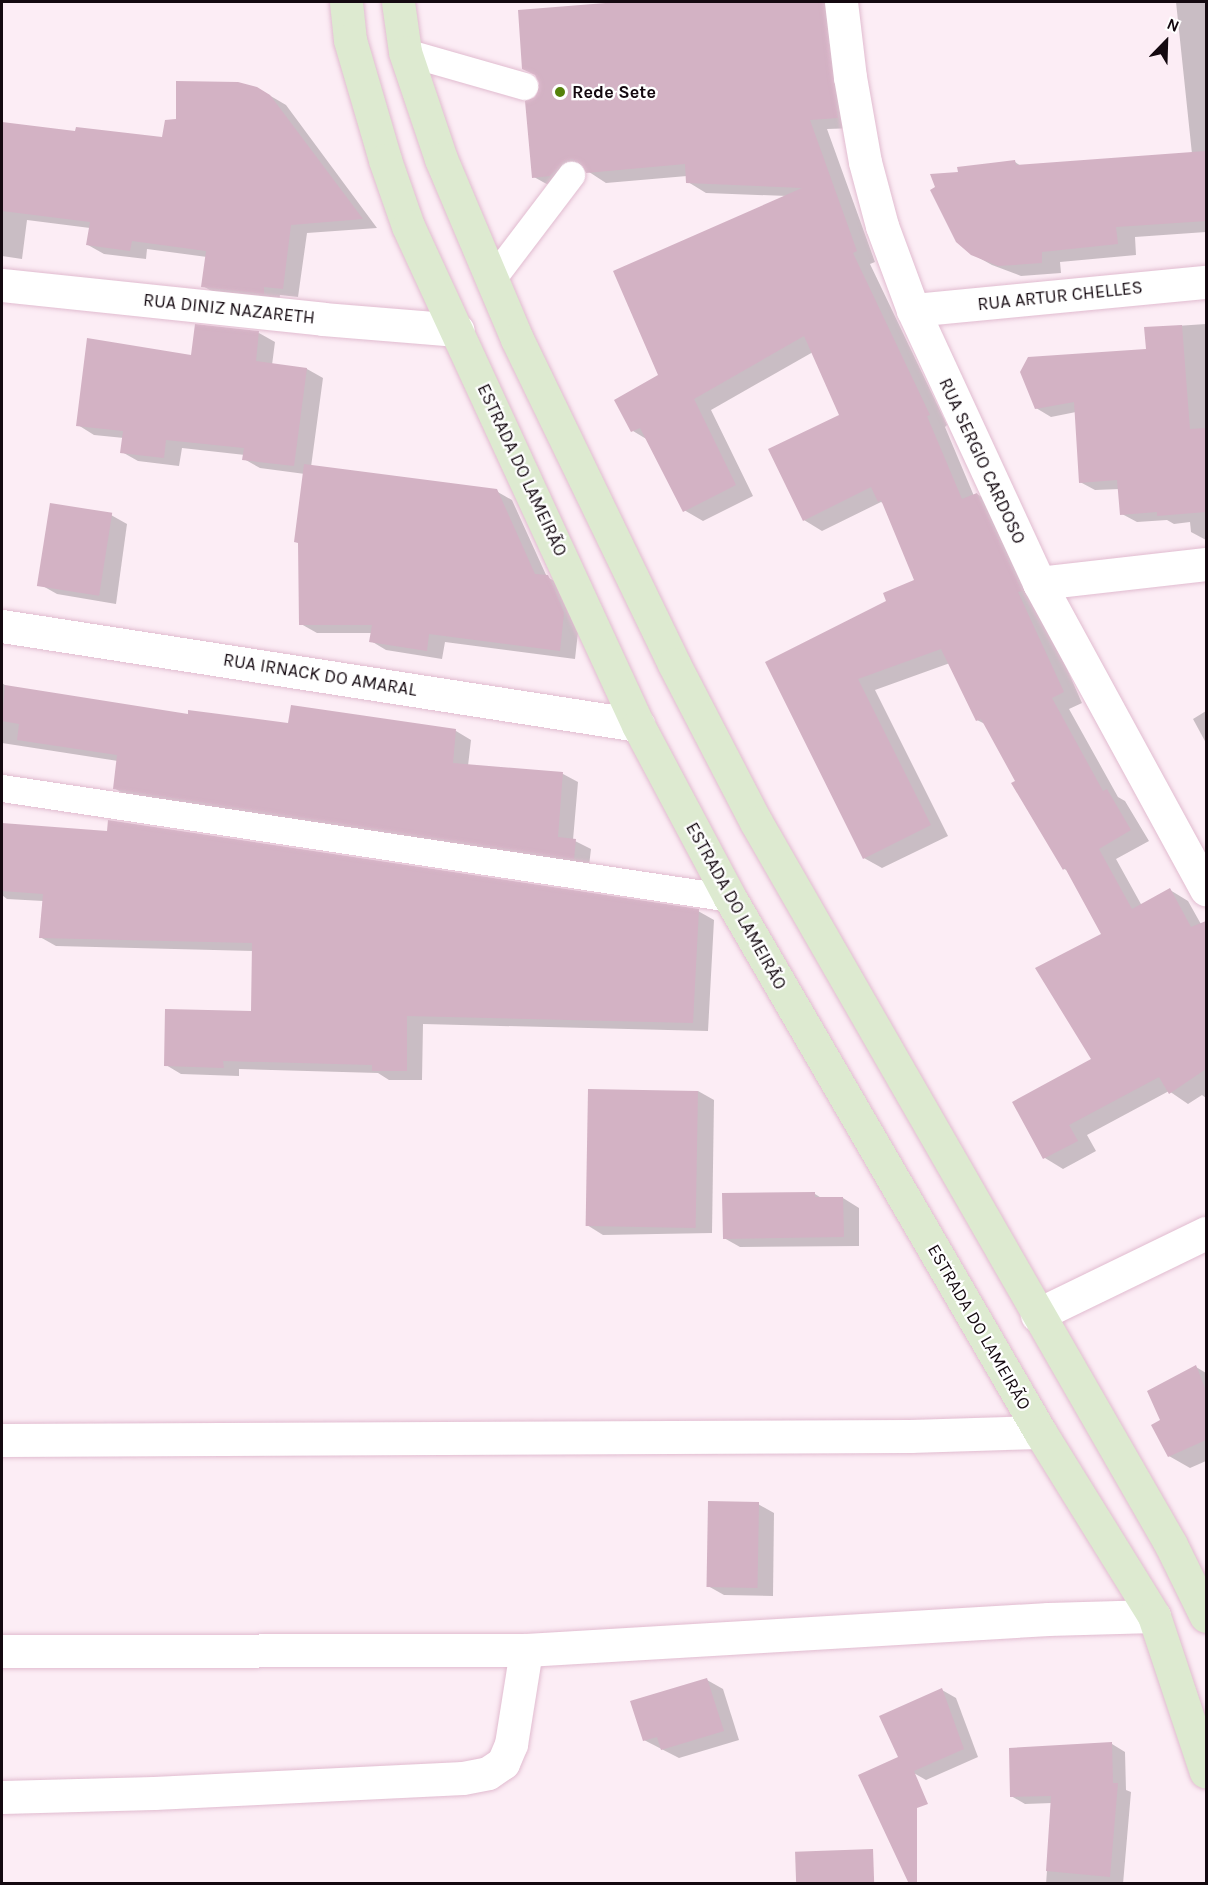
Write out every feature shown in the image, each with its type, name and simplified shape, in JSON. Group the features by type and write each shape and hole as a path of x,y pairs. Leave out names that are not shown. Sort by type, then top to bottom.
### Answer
{"main road":[{"name":"ESTRADA DO LAMEIRÃO","path":"346,2 350,40 385,160 408,226 458,330 638,725 730,898 1040,1432 1154,1616 1206,1772"},
{"path":"398,2 405,52 441,159 517,339 674,664 756,822 1036,1315 1171,1545 1206,1616"}],"street":[{"name":"RUA SERGIO CARDOSO","path":"841,2 850,77 865,162 882,226 913,310 1039,583 1206,889"},
{"name":"RUA ARTUR CHELLES","path":"913,310 1206,282"},
{"name":"RUA DINIZ NAZARETH","path":"2,285 323,319 458,330"},
{"path":"1039,583 1206,564"},
{"name":"RUA IRNACK DO AMARAL","path":"2,626 638,725"},
{"path":"1036,1315 1206,1233"},
{"path":"2,1440 910,1436 1040,1432"},
{"path":"2,1651 526,1650 1048,1619 1154,1616"},
{"path":"2,1797 154,1793 427,1780 463,1778 488,1773 503,1763 511,1744 526,1650"}],"lane":[{"path":"405,52 524,86"},
{"path":"492,279 571,175"},
{"path":"2,788 730,898"}],"building":[{"path":"618,2 823,2 838,118 810,120 857,251 853,253 930,415 927,416 962,499 977,493 1022,591 1018,592 1064,692 1052,698 1103,791 1107,789 1131,830 1099,849 1132,909 1170,888 1191,927 1206,921 1206,1069 1169,1094 1159,1077 1069,1125 1078,1141 1043,1159 1012,1102 1091,1059 1035,968 1101,934 1065,868 1063,870 1011,783 1015,781 981,719 976,721 941,649 858,679 931,825 863,859 765,662 886,601 883,593 914,580 881,500 878,502 871,487 803,521 768,449 839,415 804,336 694,399 736,485 683,512 640,428 631,432 614,400 658,375 613,271 802,188 686,183 685,164 586,173 581,163 572,159 564,161 550,176 532,178 525,101 535,97 539,83 535,75 522,69 518,10"},
{"path":"176,81 238,82 257,87 270,95 363,219 291,225 283,289 264,287 264,294 201,287 206,251 132,241 130,251 86,245 90,222 2,211 2,122 75,131 76,127 162,137 165,120 176,119"},
{"path":"1206,151 1206,221 1116,227 1118,244 1042,252 1042,263 998,266 971,255 956,242 930,190 935,187 930,174 958,172 957,167 1015,160 1016,165"},
{"path":"195,324 259,331 256,361 307,368 294,466 242,460 244,448 166,440 164,458 120,453 123,431 76,426 87,338 191,355"},
{"path":"1182,325 1190,429 1206,428 1206,512 1157,516 1157,512 1120,515 1117,480 1079,483 1074,402 1035,409 1020,372 1028,357 1146,349 1144,327"},
{"path":"304,464 497,489 535,574 548,575 564,613 560,651 429,634 427,651 369,642 372,625 299,625 298,543 294,542"},
{"path":"50,503 112,513 99,596 37,586"},
{"path":"5,685 188,714 188,710 288,723 291,705 456,729 453,763 563,772 558,837 576,839 574,859 113,789 117,755 17,740 19,724 2,721"},
{"path":"108,820 699,909 693,1023 407,1016 407,1071 372,1071 372,1065 223,1061 224,1068 164,1066 165,1009 251,1011 252,943 39,938 43,894 2,891 2,823 107,831"},
{"path":"588,1089 698,1091 696,1228 586,1226"},
{"path":"815,1192 815,1197 843,1197 844,1237 723,1239 722,1193"},
{"path":"1196,1365 1206,1391 1206,1440 1168,1457 1151,1425 1160,1420 1147,1391"},
{"path":"708,1501 759,1502 757,1588 706,1587"},
{"path":"707,1678 724,1731 661,1750 657,1737 643,1741 630,1701"},
{"path":"942,1688 964,1749 914,1771 928,1804 917,1808 917,1884 909,1884 858,1775 898,1757 879,1716"},
{"path":"1112,1742 1113,1783 1118,1783 1110,1877 1046,1871 1051,1796 1010,1797 1009,1748"},
{"path":"873,1849 874,1884 796,1884 795,1852"}],"place":[{"name":"Rede Sete","path":"560,92"}]}
